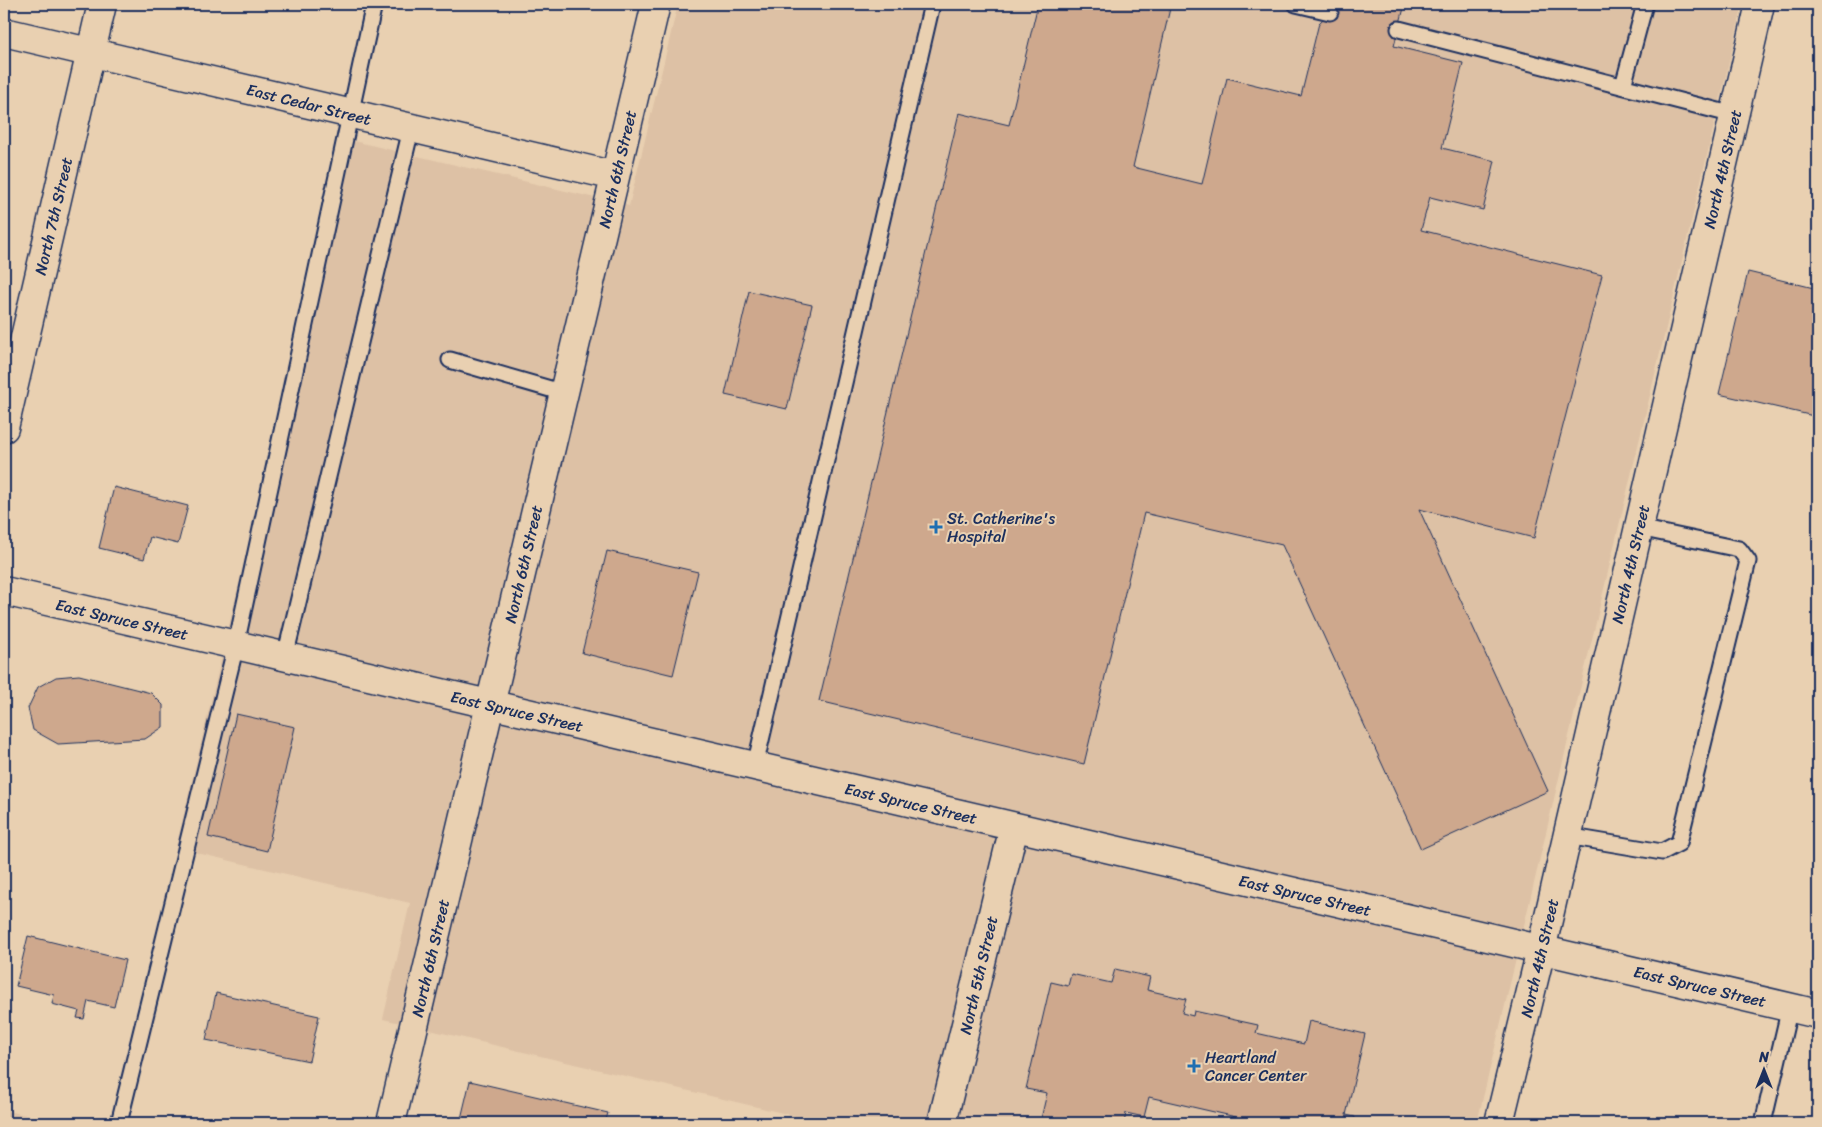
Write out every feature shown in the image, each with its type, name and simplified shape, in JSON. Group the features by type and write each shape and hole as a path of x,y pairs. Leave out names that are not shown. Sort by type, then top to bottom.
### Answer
{"street":[{"name":"North 7th Street","path":"4,428 102,4"},
{"name":"North 6th Street","path":"390,1123 656,4"},
{"name":"North 4th Street","path":"1499,1123 1541,950 1760,4"},
{"name":"East Cedar Street","path":"4,32 615,176"},
{"name":"East Spruce Street","path":"4,591 1818,1014"},
{"name":"North 5th Street","path":"942,1123 1014,827"}],"lane":[{"path":"119,1123 236,645 348,113 374,4"},
{"path":"755,766 932,4"},
{"path":"1296,4 1330,12"},
{"path":"1623,86 1646,4"},
{"path":"1399,29 1734,115"},
{"path":"285,657 411,129"},
{"path":"450,360 564,393"},
{"path":"1567,836 1662,852 1680,842 1748,562 1738,549 1639,528"},
{"path":"1763,1123 1790,1007"}],"shaded area":[{"name":"St. Catherine's Hospital","path":"678,4 1743,4 1477,1123 825,1123 383,1019 410,903 176,848 345,139 629,206"},
{"path":"4,1110 60,1123 4,1123"}],"building":[{"path":"1038,4 1171,4 1133,167 1202,184 1227,78 1301,96 1319,23 1339,4 1405,4 1394,46 1463,63 1442,148 1495,161 1483,210 1430,197 1421,230 1602,275 1534,538 1419,509 1548,791 1421,849 1282,545 1144,513 1084,764 819,701 959,113 1009,125"},
{"path":"1748,272 1818,289 1818,417 1719,394"},
{"path":"749,291 812,305 787,409 725,395"},
{"path":"114,487 188,506 178,544 150,537 144,559 99,548"},
{"path":"607,551 698,572 673,675 582,653"},
{"path":"79,675 151,693 163,705 163,727 145,739 58,744 33,730 28,708 38,687 56,677"},
{"path":"236,714 295,727 267,851 208,837"},
{"path":"28,936 125,960 114,1007 88,1001 84,1019 77,1018 79,1011 52,1004 54,995 16,986"},
{"name":"Heartland Cancer Center","path":"1115,969 1150,977 1147,990 1186,999 1182,1013 1193,1016 1194,1011 1258,1025 1256,1033 1304,1044 1309,1021 1365,1034 1346,1115 1355,1117 1354,1123 1262,1123 1149,1097 1144,1117 1126,1113 1124,1123 1040,1123 1047,1093 1026,1089 1051,982 1068,986 1071,974 1111,983"},
{"path":"216,993 319,1016 309,1061 206,1040"},
{"path":"470,1081 608,1113 605,1123 460,1123"}],"place":[{"name":"St. Catherine's Hospital","path":"936,527"},
{"name":"Heartland Cancer Center","path":"1194,1066"}]}
